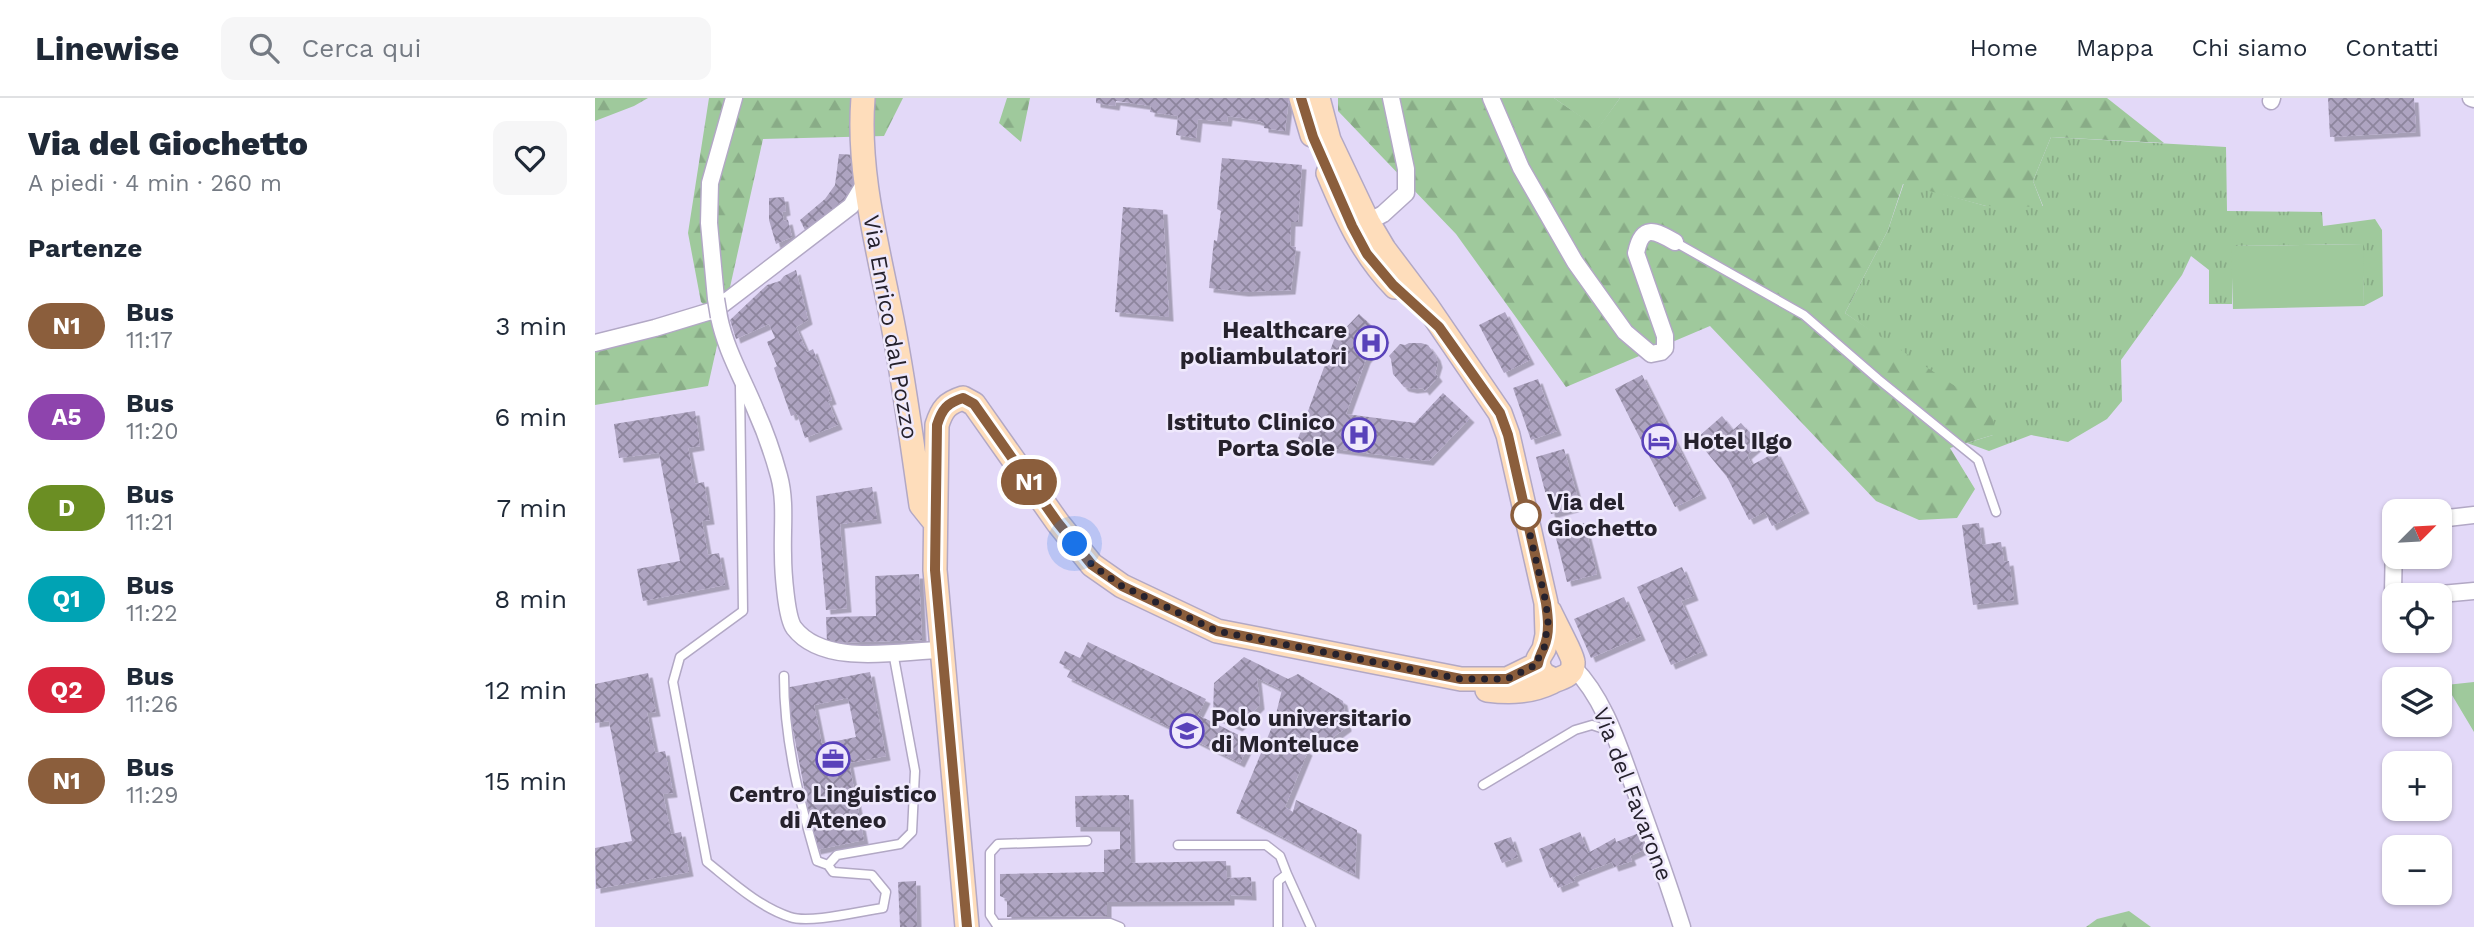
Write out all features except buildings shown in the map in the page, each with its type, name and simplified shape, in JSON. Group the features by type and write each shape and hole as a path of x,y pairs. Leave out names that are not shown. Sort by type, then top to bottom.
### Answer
{"street":[{"path":"734,98 710,183 709,223 717,308 723,334 740,378 757,411 779,478 784,514 782,552 793,627 813,643 834,652 941,650"},
{"name":"Via Enrico dal Pozzo","path":"863,98 860,133 866,181 899,353 921,505 935,522 941,650 967,927"},
{"path":"1301,98 1313,137 1359,242 1393,285 1439,327"},
{"path":"935,522 937,425 941,411 950,402 963,398 974,404 987,420 1058,523 1092,565 1122,586 1217,631 1461,679 1507,679 1555,661 1546,603 1508,435 1500,413 1368,222 1329,140 1318,98"},
{"path":"1368,222 1383,214 1406,193 1406,169 1391,98"},
{"path":"1491,98 1521,168 1575,262 1625,332 1651,354 1661,352 1665,348 1665,336 1636,253 1639,240 1646,232 1655,231 1675,242"},
{"path":"595,343 655,328 717,308 851,206 866,181"},
{"path":"2452,518 2474,515"},
{"path":"2452,593 2474,591"},
{"name":"Via del Favarone","path":"1555,661 1587,681 1613,733 1682,927"}],"lane":[{"path":"1675,242 1804,315 1978,460 1996,512"},
{"path":"740,378 743,611 680,657 673,681 707,862 759,902 792,918 827,917 883,908 886,892 871,875 832,872 828,864 817,861 797,785 784,706 784,676"},
{"path":"828,864 838,855 900,844 912,832 915,771 893,652"},
{"path":"1483,785 1575,730 1592,724 1613,733"},
{"path":"1087,841 997,844 990,853 990,915 996,924 1110,923 1120,927"},
{"path":"1178,845 1266,845 1280,856 1311,927"},
{"path":"1277,927 1277,881 1287,874"}],"green space":[{"path":"595,98 648,98 595,121"},
{"path":"709,98 903,98 884,136 763,139 708,386 595,405 595,343 711,311 701,302 688,233"},
{"path":"1007,98 1030,98 1021,142 999,123"},
{"path":"1338,98 1554,98 1598,128 1620,98 2107,98 2164,143 2051,137 2033,181 2043,207 1986,206 1903,184 1888,230 1845,313 1994,412 1993,435 1950,448 1975,489 1957,518 1919,520 1876,501 1710,326 1566,387 1456,234 1338,111"},
{"path":"1554,98 1620,98 1598,129"},
{"path":"2051,137 2226,147 2227,211 2322,212 2323,226 2375,219 2382,230 2383,296 2364,306 2362,244 2232,246 2232,304 2209,304 2209,270 2191,256 2182,275 2121,360 2122,401 2107,419 2068,442 2031,435 1989,451 1967,443 1993,435 1908,357 1845,313 1888,230 1904,183 1986,206 2043,206 2033,181"},
{"path":"2363,244 2364,306 2233,309 2231,246"},
{"path":"2474,682 2474,732 2452,695 2452,684"},
{"path":"2129,911 2151,927 2086,927 2097,919"}],"bus line":[{"name":"N1","path":"967,927 935,570 937,425 941,411 950,402 963,398 974,404 1058,523 1092,565 1122,586 1217,631 1461,679 1507,679 1538,664 1547,635 1546,603 1508,435 1500,413 1439,327 1393,285 1359,242 1313,137 1301,98"}],"place":[{"name":"Healthcare poliambulatori","path":"1371,343"},
{"name":"Istituto Clinico Porta Sole","path":"1359,435"},
{"name":"Hotel Ilgo","path":"1659,441"},
{"name":"Via del Giochetto","path":"1526,515"},
{"name":"Polo universitario di Monteluce","path":"1187,731"},
{"name":"Centro Linguistico di Ateneo","path":"833,759"}],"route":[{"path":"1075,544 1092,565 1122,586 1217,631 1461,679 1507,679 1538,664 1547,635 1546,603 1525,513 1526,515"}]}
